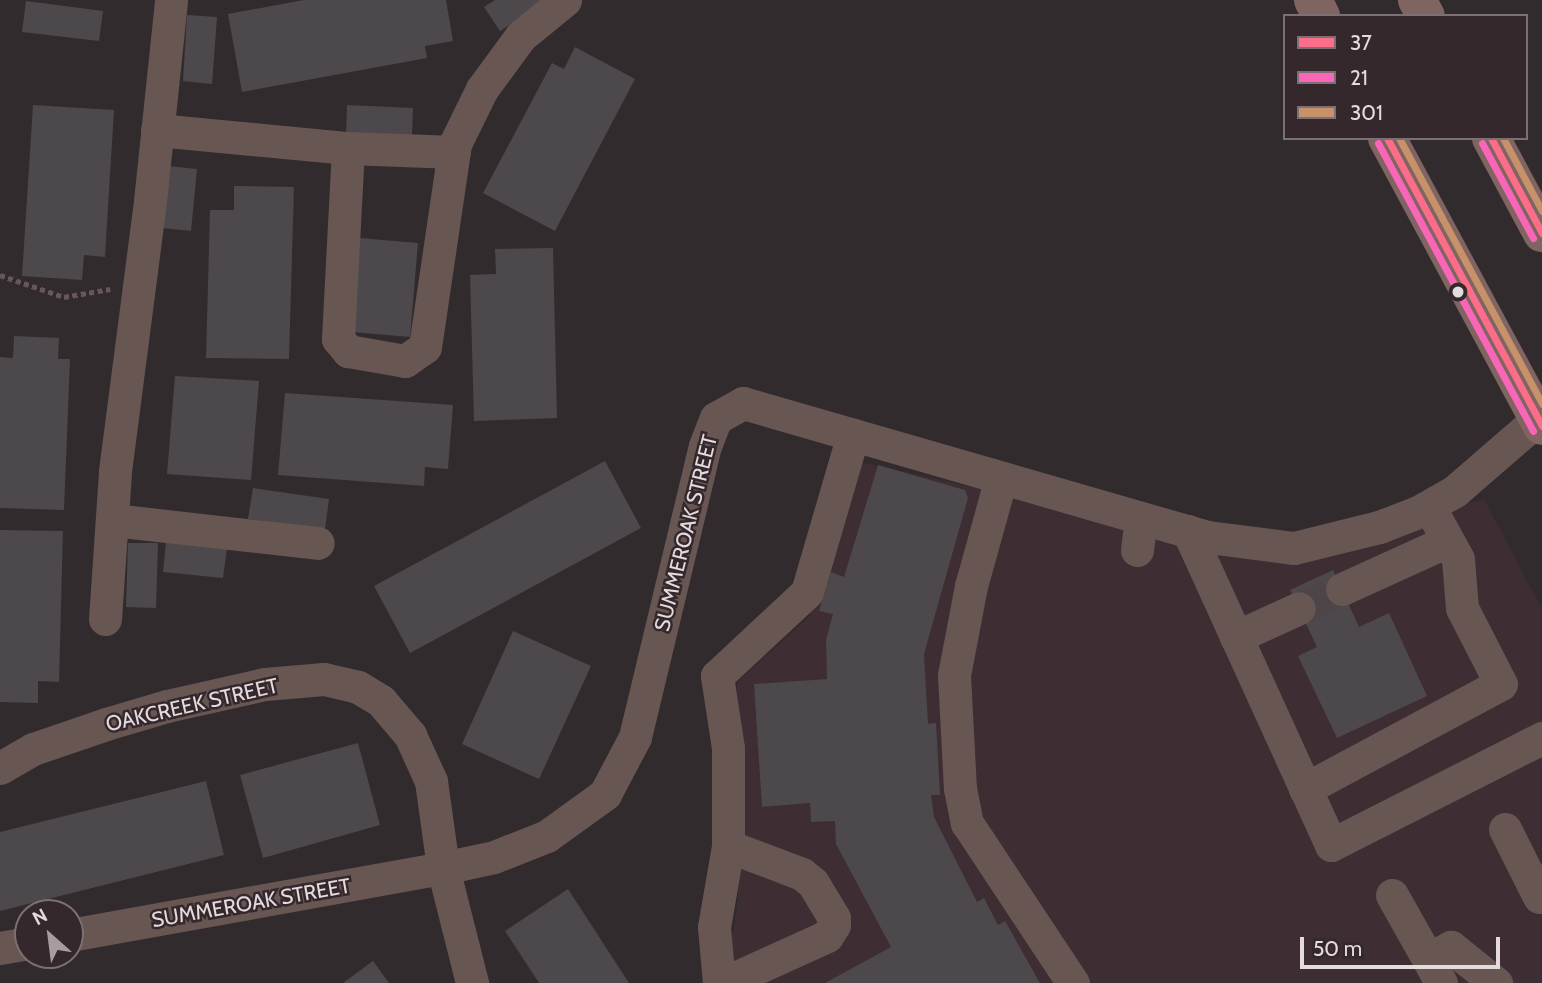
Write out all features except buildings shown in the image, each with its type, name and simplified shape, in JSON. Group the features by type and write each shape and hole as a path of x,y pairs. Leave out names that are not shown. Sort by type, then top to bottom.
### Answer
{"main road":[{"path":"1388,140 1540,422"},
{"path":"1492,140 1542,233"}],"street":[{"path":"105,619 115,471 158,130 171,0"},
{"path":"348,149 338,339 348,351 405,361 425,347 454,152 482,89 521,36 565,0"},
{"path":"158,130 348,149 454,152"},
{"name":"SUMMEROAK STREET","path":"84,933 443,869 494,856 547,836 605,794 635,737 705,446 716,418 743,403 1208,537 1294,548 1379,527 1429,506 1455,491 1540,422"},
{"path":"728,846 802,874 813,883 834,918 834,925 827,936 722,983 714,927 728,846 728,748 718,676 807,592 853,435"},
{"path":"1001,478 971,586 954,676 960,788 967,823 1073,983"},
{"path":"1305,789 1502,684 1462,608 1458,559 1429,506"},
{"path":"1137,550 1141,518"},
{"path":"113,520 318,543"},
{"path":"1188,531 1331,845 1542,738"},
{"path":"1342,590 1448,541"},
{"path":"1236,637 1299,608"},
{"name":"OAKCREEK STREET","path":"0,768 33,749 106,724 229,692 265,684 324,679 358,687 381,701 410,735 431,781 443,869 472,983"},
{"path":"1504,829 1539,897"},
{"path":"1392,895 1440,963 1496,983"}],"path":[{"path":"0,275 64,298 108,288 138,294"}],"shaded area":[{"path":"855,461 1158,528 1288,561 1484,499 1542,609 1542,983 739,983 728,962 738,903 737,682 809,617"}],"tunnel":[{"path":"1299,608 1342,589"}],"transit line":[{"name":"37","path":"1388,140 1542,426"},
{"name":"301","path":"1400,140 1542,404"},
{"name":"37","path":"1492,140 1542,233"},
{"name":"301","path":"1504,140 1542,211"},
{"name":"21","path":"1378,143 1533,431"},
{"name":"21","path":"1482,143 1533,238"}]}
